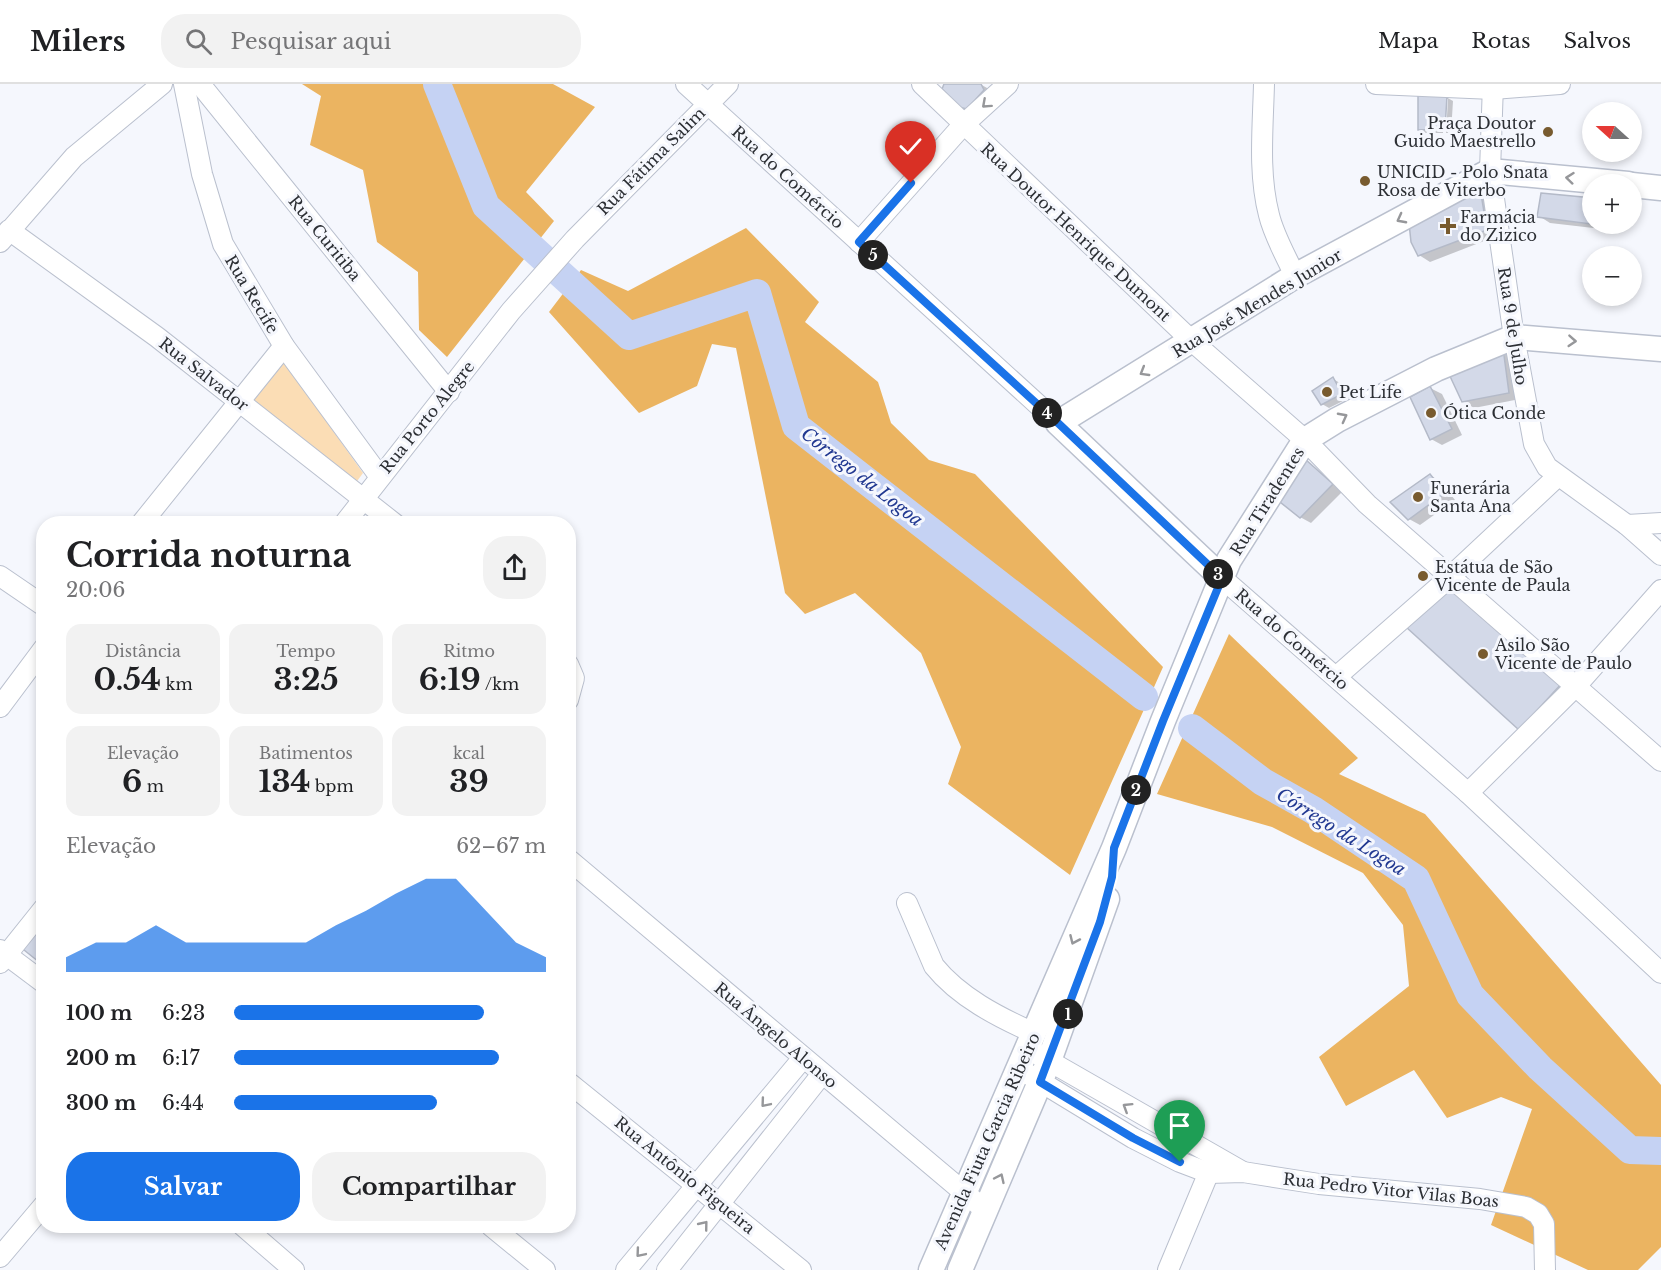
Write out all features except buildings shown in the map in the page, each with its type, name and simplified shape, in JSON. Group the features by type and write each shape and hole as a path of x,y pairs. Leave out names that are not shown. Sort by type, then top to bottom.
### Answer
{"main road":[{"name":"Rua José Mendes Junior","path":"1058,423 1193,342 1295,276 1490,171"},
{"path":"1490,171 1582,180"},
{"path":"1642,186 1661,188"},
{"path":"1514,337 1661,349"},
{"name":"Rua Tiradentes","path":"1222,578 1240,538 1305,440 1337,420 1436,369 1514,337"},
{"name":"Rua do Comércio","path":"1058,423 1222,578"},
{"name":"Avenida Fiuta Garcia Ribeiro","path":"960,1270 1045,1071 1059,1005 1108,895 1114,848 1222,578"},
{"name":"Avenida Fiuta Garcia Ribeiro","path":"931,1270 1026,1050 1059,1005"}],"street":[{"path":"5,236 75,156 162,84"},
{"name":"Rua Recife","path":"184,84 202,174 223,244 284,346 380,477"},
{"name":"Rua Curitiba","path":"200,84 449,392"},
{"name":"Rua do Comércio","path":"686,84 1058,423"},
{"name":"Rua Fátima Salim","path":"510,311 575,239 728,84"},
{"name":"Rua Doutor Henrique Dumont","path":"922,84 1193,342 1305,440 1367,504 1577,685 1661,761"},
{"path":"859,242 963,125 1008,84"},
{"path":"1264,84 1265,196 1269,218 1295,276"},
{"path":"1376,84 1493,87 1560,84"},
{"name":"Rua 9 de Julho","path":"1493,87 1490,171 1528,424 1540,459 1558,476"},
{"name":"Rua Salvador","path":"5,236 157,337 385,516"},
{"name":"Rua Porto Alegre","path":"350,516 510,311"},
{"path":"147,516 284,346"},
{"path":"1336,677 1450,577 1558,476 1627,525 1661,555"},
{"path":"1627,525 1661,523"},
{"path":"0,576 36,601"},
{"name":"Rua do Comércio","path":"1222,578 1468,793 1661,973"},
{"path":"1468,793 1577,685 1661,590"},
{"path":"0,707 36,659"},
{"name":"Rua Ângelo Alonso","path":"576,866 985,1210"},
{"name":"Rua Pedro Vitor Vilas Boas","path":"907,903 931,960 941,975 986,1008 1045,1071 1133,1138 1180,1162 1213,1164 1243,1172 1319,1184 1510,1203 1538,1214 1546,1236 1545,1270"},
{"path":"36,917 2,956 36,978"},
{"path":"626,1270 803,1058"},
{"path":"667,1270 822,1074"},
{"name":"Rua Antônio Figueira","path":"576,1088 721,1203 801,1270"},
{"path":"1168,1270 1213,1164"},
{"path":"0,1257 36,1214"},
{"path":"251,1233 294,1270"},
{"path":"500,1233 545,1270"}],"shaded area":[{"path":"302,84 553,84 595,107 526,192 554,221 447,357 419,330 418,272 377,242 363,170 310,145 321,96"},
{"path":"746,228 819,302 805,322 878,382 891,423 929,460 975,474 1163,667 1070,875 948,784 961,747 921,653 855,593 805,614 785,593 736,348 712,344 697,386 639,413 549,312 581,270 628,291"},
{"path":"282,359 363,473 355,484 246,397"},
{"path":"1229,634 1358,758 1339,774 1425,814 1661,1085 1661,1247 1638,1270 1588,1270 1491,1225 1532,1109 1501,1097 1447,1118 1414,1070 1346,1106 1319,1057 1409,986 1403,925 1363,873 1272,827 1157,794"}],"waterway":[{"name":"Córrego da Logoa","path":"437,84 486,206 629,336 757,293 796,426 1144,697"},
{"name":"Córrego da Logoa","path":"1192,728 1263,782 1313,810 1416,879 1470,995 1540,1068 1630,1150 1661,1151"}],"place":[{"name":"Praça Doutor Guido Maestrello","path":"1548,132"},
{"name":"UNICID - Polo Snata Rosa de Viterbo","path":"1365,181"},
{"name":"Farmácia do Zizico","path":"1448,226"},
{"name":"Pet Life","path":"1327,392"},
{"name":"Ótica Conde","path":"1431,413"},
{"name":"Funerária Santa Ana","path":"1418,497"},
{"name":"Estátua de São Vicente de Paula","path":"1423,576"},
{"name":"Asilo São Vicente de Paulo","path":"1483,654"}],"route":[{"path":"911,183 859,242 1058,423 1222,578 1142,773 1114,848 1112,877 1100,922 1069,1010 1040,1082 1133,1138 1180,1162"}]}
